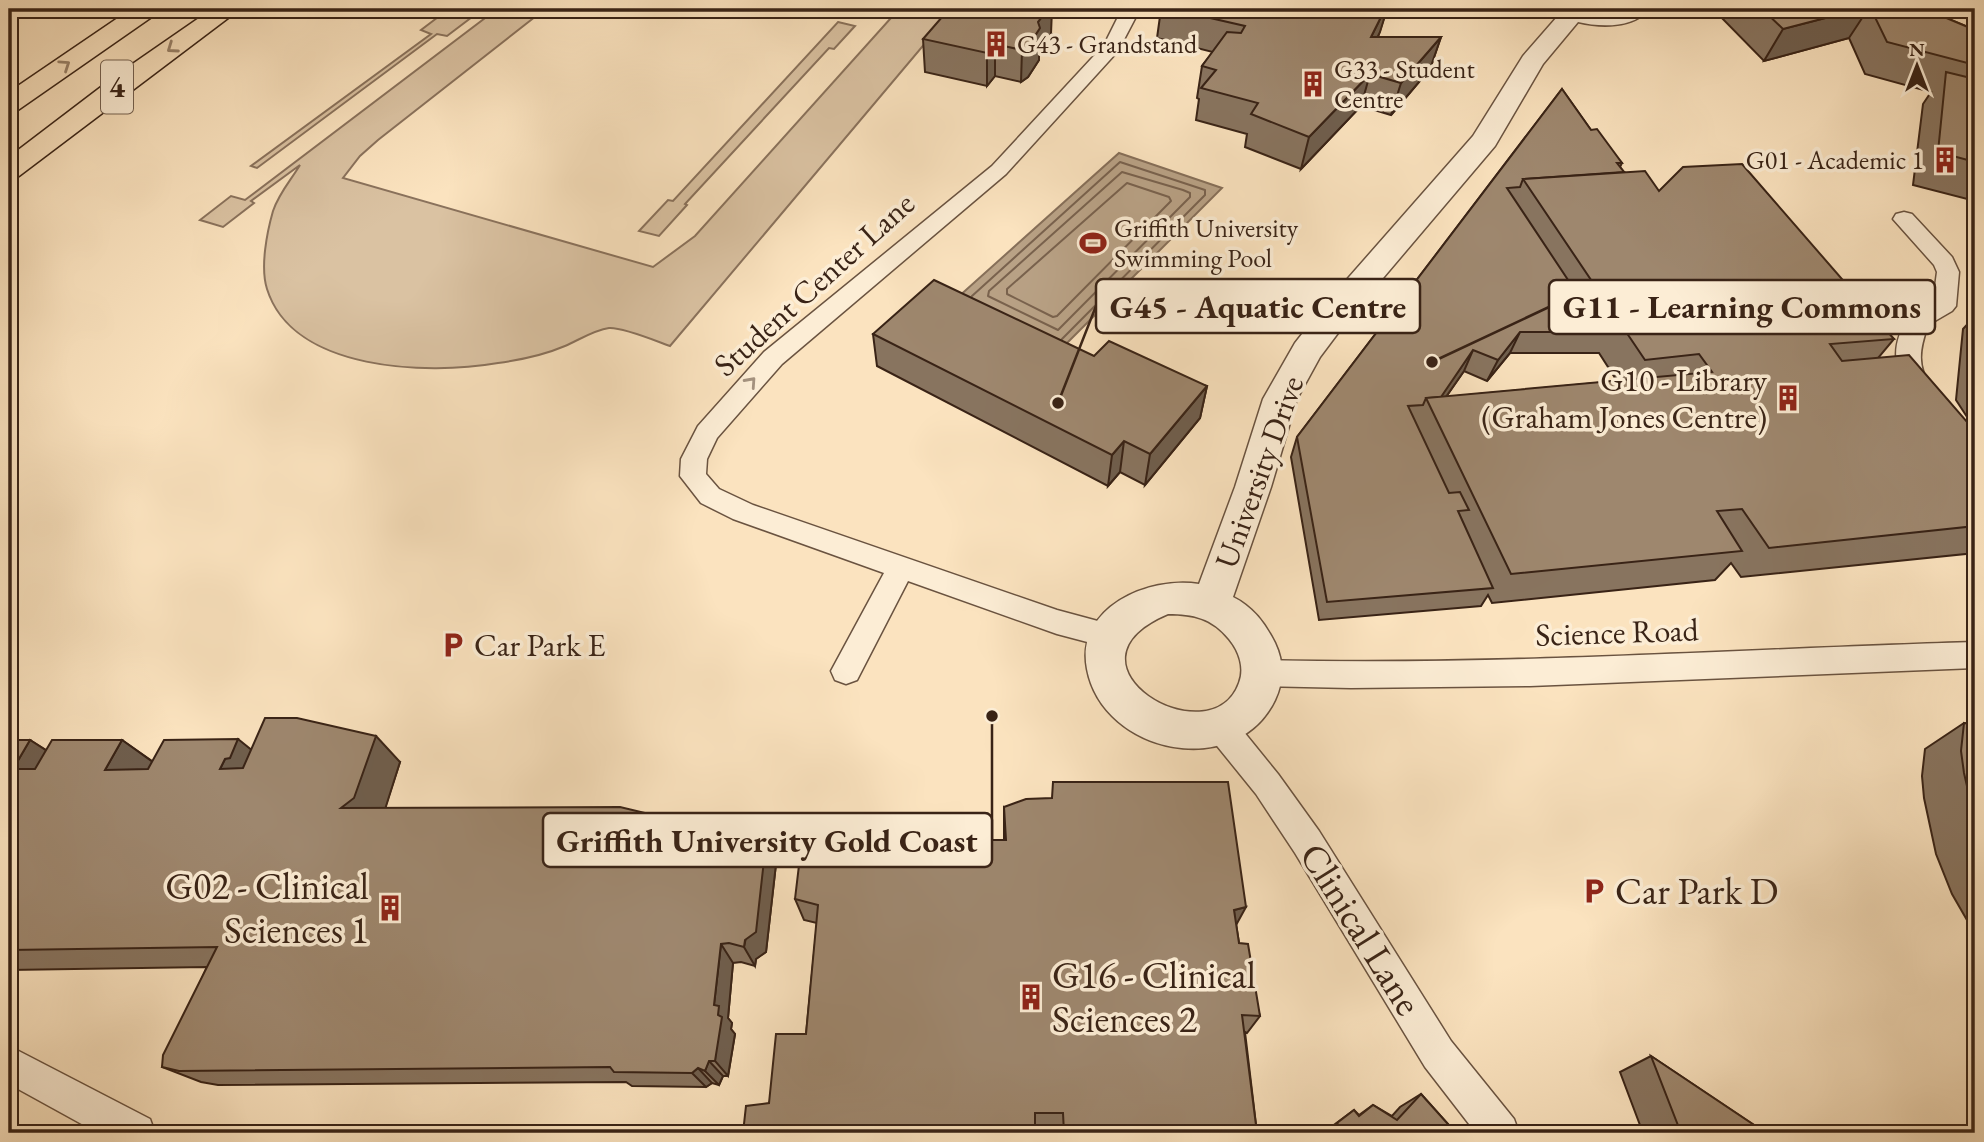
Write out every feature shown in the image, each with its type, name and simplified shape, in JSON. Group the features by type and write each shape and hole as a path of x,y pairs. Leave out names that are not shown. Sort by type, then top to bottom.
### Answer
{"main road":[{"name":"4","path":"9,104 147,9"},
{"name":"4","path":"9,170 127,80 228,9"}],"street":[{"path":"1565,11 1608,18 1623,16 1636,9"},
{"name":"University Drive","path":"1211,604 1253,487 1280,399 1302,360 1339,309 1485,140 1565,11"},
{"name":"University Drive","path":"1110,636 1113,628 1126,613 1144,603 1166,598 1188,598 1211,604 1231,614 1245,627 1256,643 1262,673"},
{"path":"1110,636 1105,646 1107,675 1114,691 1146,720 1170,729 1196,731 1220,726 1241,715 1255,699 1262,673"}],"lane":[{"name":"Student Center Lane","path":"1110,636 1057,622 743,512 710,496 693,477 694,459 706,433 773,358 999,170 1112,47 1131,9"},
{"path":"1905,219 1944,262 1948,272 1944,306 1918,320 1907,351 1907,370 1934,411"},
{"path":"846,671 901,567"},
{"name":"Science Road","path":"1262,673 1391,676 1828,657 1975,655"},
{"name":"Clinical Lane","path":"1220,726 1307,842 1438,1054 1500,1133"},
{"path":"9,1064 136,1133"}],"shaded area":[{"path":"464,9 471,9 463,15 472,17 447,36 437,34 257,168 251,166 431,34 421,30 446,11 457,14"},
{"path":"497,9 545,9 378,140 360,156 343,178 653,267 695,236 899,9 954,9 670,346 631,332 609,328 532,357 469,367 436,368 366,362 333,352 304,337 282,317 267,289 264,270 273,211 300,165 251,201 254,203 223,227 200,220 231,196 245,200"},
{"path":"838,22 855,26 834,49 829,48 685,204 687,205 659,236 639,231 668,200 673,201"}],"water":[{"name":"Griffith University Swimming Pool","path":"1119,153 1222,188 1060,350 957,298"}],"building":[{"path":"949,9 1048,9 1038,22 1040,28 1029,45 1022,50 995,44 987,53 923,39"},
{"name":"G33 - Student Centre","path":"1171,9 1385,9 1371,37 1441,37 1401,83 1370,74 1309,137 1251,114 1258,103 1201,88 1216,70 1202,66 1227,32 1241,33 1245,26"},
{"path":"1762,9 1860,9 1783,29"},
{"path":"1871,9 1925,9 1975,30 1975,65 1887,42"},
{"path":"1946,72 1975,79 1975,162 1938,152"},
{"path":"1562,89 1591,130 1597,129 1622,163 1617,163 1624,172 1523,179 1520,187 1507,188 1584,304 1590,301 1612,332 1520,332 1498,360 1473,350 1441,397 1426,398 1423,405 1408,406 1449,493 1460,492 1469,510 1458,511 1493,588 1327,602 1297,437"},
{"name":"G10 - Library (Graham Jones Centre)","path":"1742,164 1894,339 1830,344 1842,361 1909,355 1975,431 1975,526 1769,548 1742,509 1717,511 1742,551 1511,574 1426,398 1712,372 1699,354 1645,360 1523,179 1645,171 1659,191 1683,167"},
{"path":"934,280 1094,356 1109,341 1207,386 1150,454 1124,441 1112,455 873,334"},
{"name":"G02 - Clinical Sciences 1","path":"265,718 297,718 376,736 354,798 341,808 620,807 766,842 756,932 745,940 744,947 721,944 714,1005 719,1006 718,1015 722,1017 715,1061 709,1061 705,1071 698,1068 692,1073 614,1072 610,1067 179,1071 162,1067 163,1055 217,947 9,950 9,740 30,740 13,769 35,769 52,740 122,740 105,770 148,769 164,740 238,739 230,758 225,759 220,769 243,768"},
{"path":"1964,723 1975,725 1975,821 1961,751"},
{"name":"G16 - Clinical Sciences 2","path":"1053,782 1228,782 1246,907 1234,910 1239,943 1248,944 1260,1016 1242,1015 1257,1133 1064,1133 1063,1113 1035,1113 1035,1133 743,1133 746,1106 769,1103 776,1034 806,1034 818,905 795,899 802,840 1006,840 1004,807 1026,799 1052,798"},
{"path":"1651,1056 1766,1133 1681,1133"},
{"path":"1421,1094 1456,1133 1340,1133 1343,1131 1337,1123 1354,1110 1359,1116 1373,1105 1397,1120"}],"place":[{"name":"G43 - Grandstand","path":"996,44"},
{"name":"G33 - Student Centre","path":"1313,84"},
{"name":"G01 - Academic 1","path":"1945,160"},
{"name":"Griffith University Swimming Pool","path":"1093,243"},
{"name":"G11 - Learning Commons","path":"1432,362"},
{"name":"G10 - Library (Graham Jones Centre)","path":"1788,398"},
{"name":"G45 - Aquatic Centre","path":"1058,403"},
{"name":"Car Park E","path":"453,645"},
{"name":"Griffith University Gold Coast","path":"992,716"},
{"name":"Car Park D","path":"1594,891"},
{"name":"G02 - Clinical Sciences 1","path":"390,908"},
{"name":"G16 - Clinical Sciences 2","path":"1031,997"}]}
